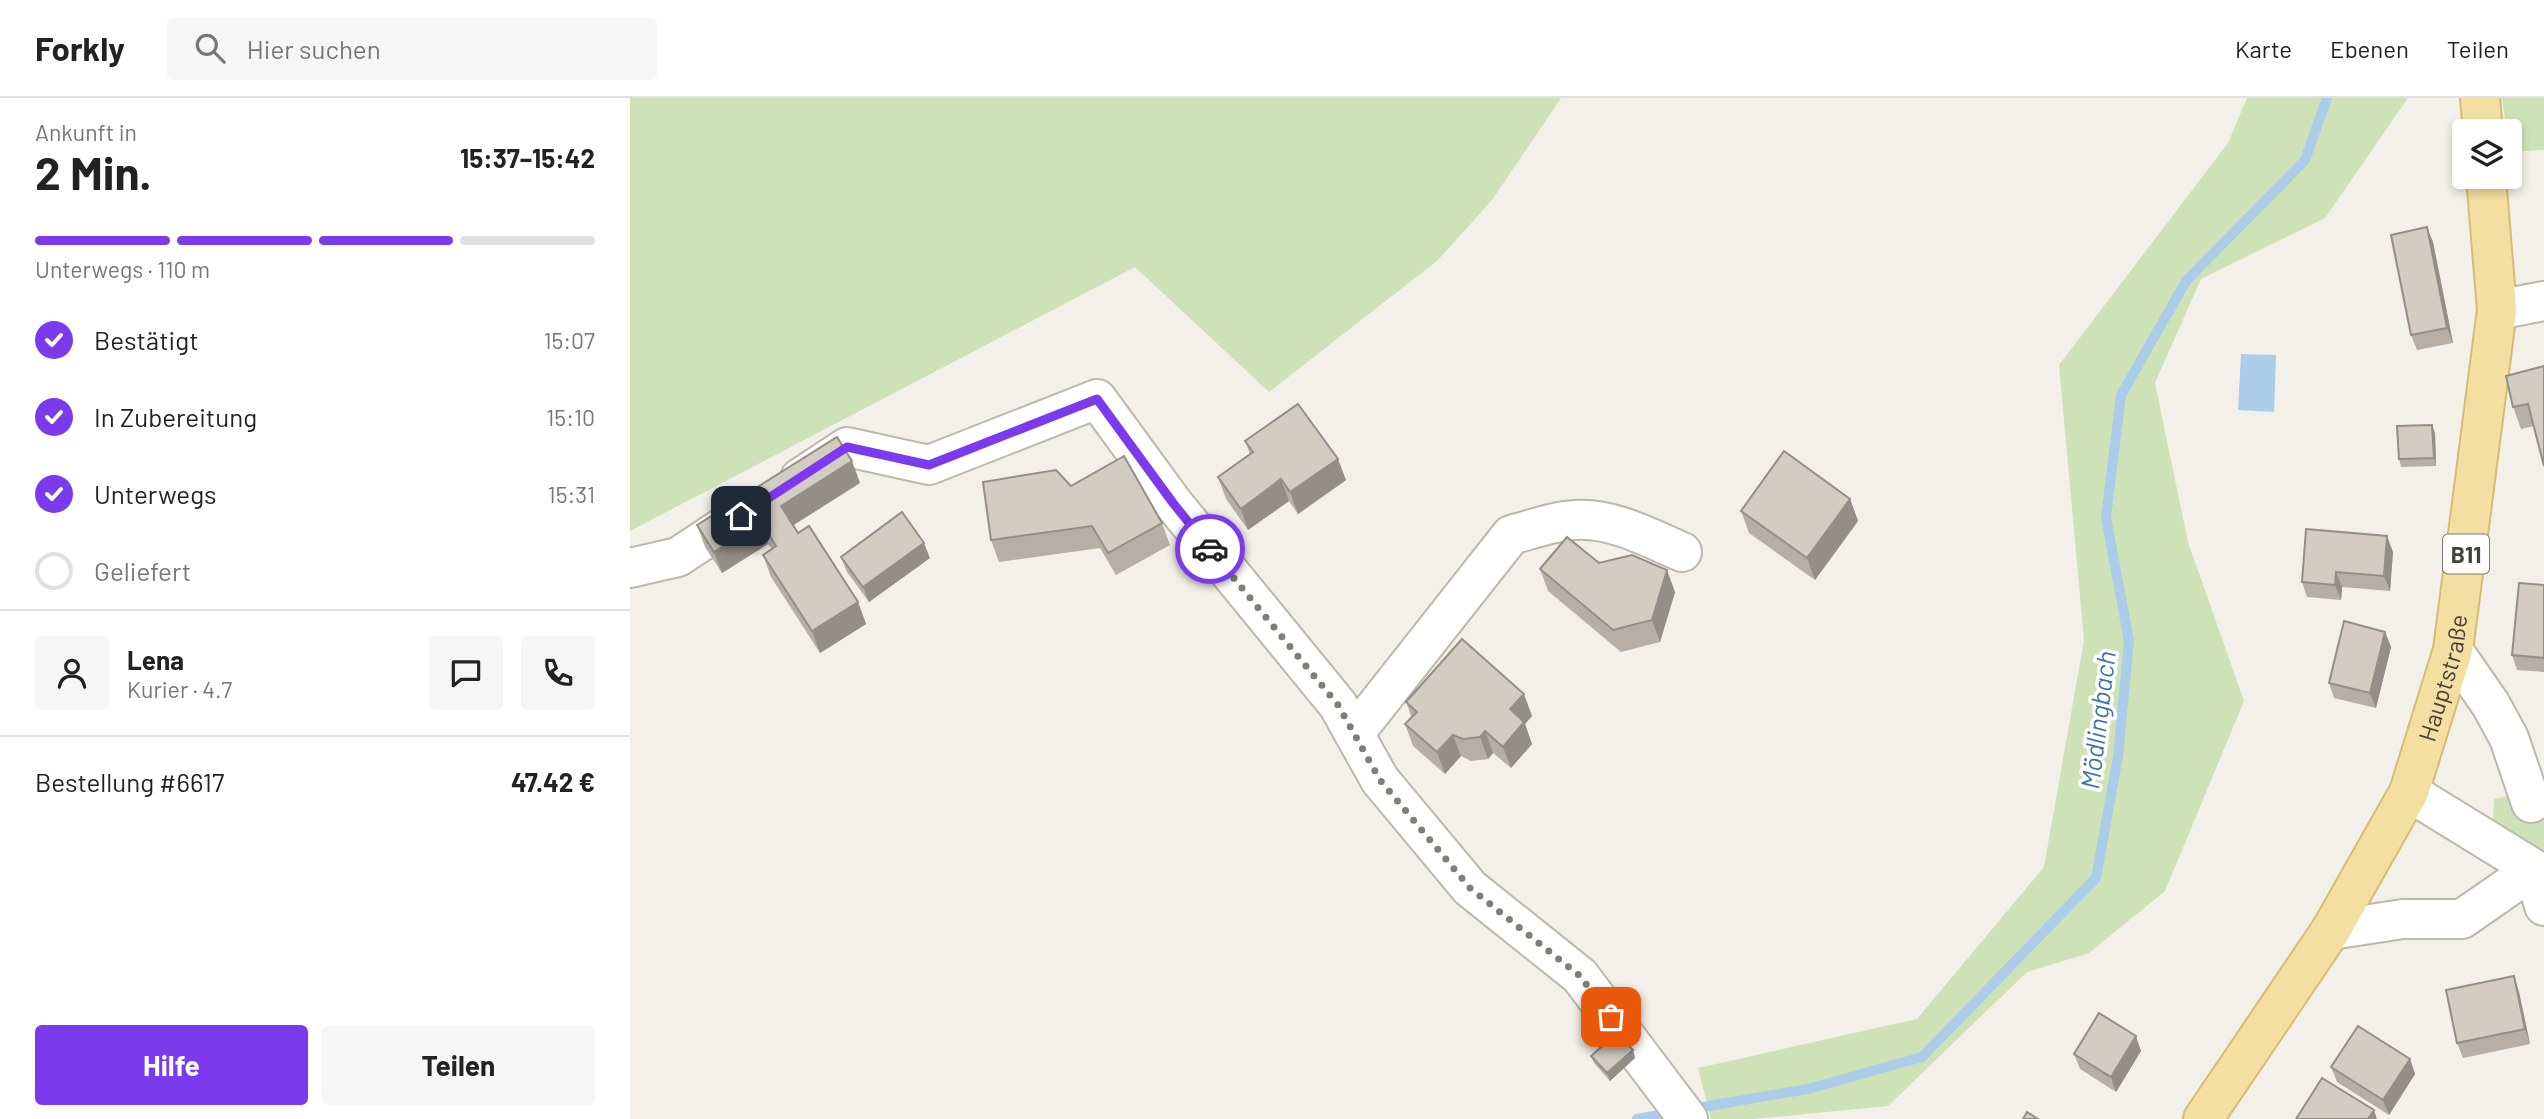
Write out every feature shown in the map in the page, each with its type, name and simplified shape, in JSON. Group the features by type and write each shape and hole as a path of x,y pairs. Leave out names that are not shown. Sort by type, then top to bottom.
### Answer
{"main road":[{"path":"2480,98 2482,119"},
{"name":"Hauptstraße","path":"2203,1119 2331,930 2409,792 2453,650 2497,310 2487,189"}],"street":[{"path":"2497,310 2544,301"},
{"path":"630,568 678,557 847,447 929,465 1097,399 1173,503 1346,720 1380,780 1470,888 1580,976 1679,1107"},
{"path":"1346,720 1511,535 1545,525 1578,520 1621,527 1682,552"},
{"path":"2453,650 2491,705 2509,738 2531,803"},
{"path":"2409,792 2535,869 2544,906"},
{"path":"2331,930 2403,919 2462,919 2535,869"}],"green space":[{"path":"630,98 1561,98 1492,200 1438,260 1269,392 1135,267 630,531"},
{"path":"2247,98 2408,98 2325,218 2201,279 2155,383 2188,542 2244,701 2165,891 2089,953 2027,972 1888,1106 1754,1119 1711,1119 1698,1068 1917,1019 2044,867 2084,640 2059,365 2228,143"},
{"path":"2502,98 2544,98 2544,150 2522,151 2522,119 2505,119"},
{"path":"2544,788 2544,858 2493,825 2494,799"}],"water":[{"path":"2241,354 2276,355 2274,412 2238,410"}],"building":[{"path":"2427,227 2447,328 2411,335 2391,235"},
{"path":"2544,366 2544,466 2528,404 2513,407 2506,376"},
{"path":"1298,404 1338,459 1290,492 1281,479 1241,509 1218,477 1253,452 1245,441"},
{"path":"2432,425 2434,458 2399,459 2397,426"},
{"path":"837,437 852,461 781,506 798,533 809,526 858,602 812,631 763,555 776,546 761,522 714,552 697,525"},
{"path":"1784,451 1850,499 1807,558 1741,511"},
{"path":"1124,456 1162,523 1108,553 1092,526 991,540 983,482 1056,470 1071,486"},
{"path":"902,512 924,543 863,587 841,557"},
{"path":"2306,529 2387,536 2384,576 2336,572 2335,585 2302,582"},
{"path":"1567,537 1599,563 1632,555 1667,570 1652,620 1613,630 1540,569"},
{"path":"2519,583 2544,585 2544,658 2512,655"},
{"path":"2344,621 2385,632 2370,693 2329,683"},
{"path":"1462,639 1524,694 1510,709 1524,722 1503,747 1485,731 1480,737 1463,739 1453,735 1437,752 1405,724 1417,712 1406,702"},
{"path":"2514,976 2525,1029 2457,1043 2446,990"},
{"path":"2099,1013 2136,1036 2111,1077 2074,1054"},
{"path":"2358,1026 2410,1059 2383,1100 2331,1067"},
{"path":"1617,1033 1633,1050 1607,1073 1591,1056"},
{"path":"2322,1078 2374,1110 2368,1119 2296,1119"},
{"path":"2027,1112 2038,1119 2023,1119"}],"waterway":[{"name":"Mödlingbach","path":"1691,1109 1808,1089 1922,1057 2096,878 2118,756 2129,641 2106,517 2121,395 2186,281 2305,160 2327,98"},
{"name":"Mödlingbach","path":"1637,1119 1672,1113"}],"way so far":[{"path":"1210,549 1338,705 1380,780 1470,888 1580,976 1611,1017"}],"route":[{"path":"741,516 847,447 929,465 1097,399 1210,549"}]}
